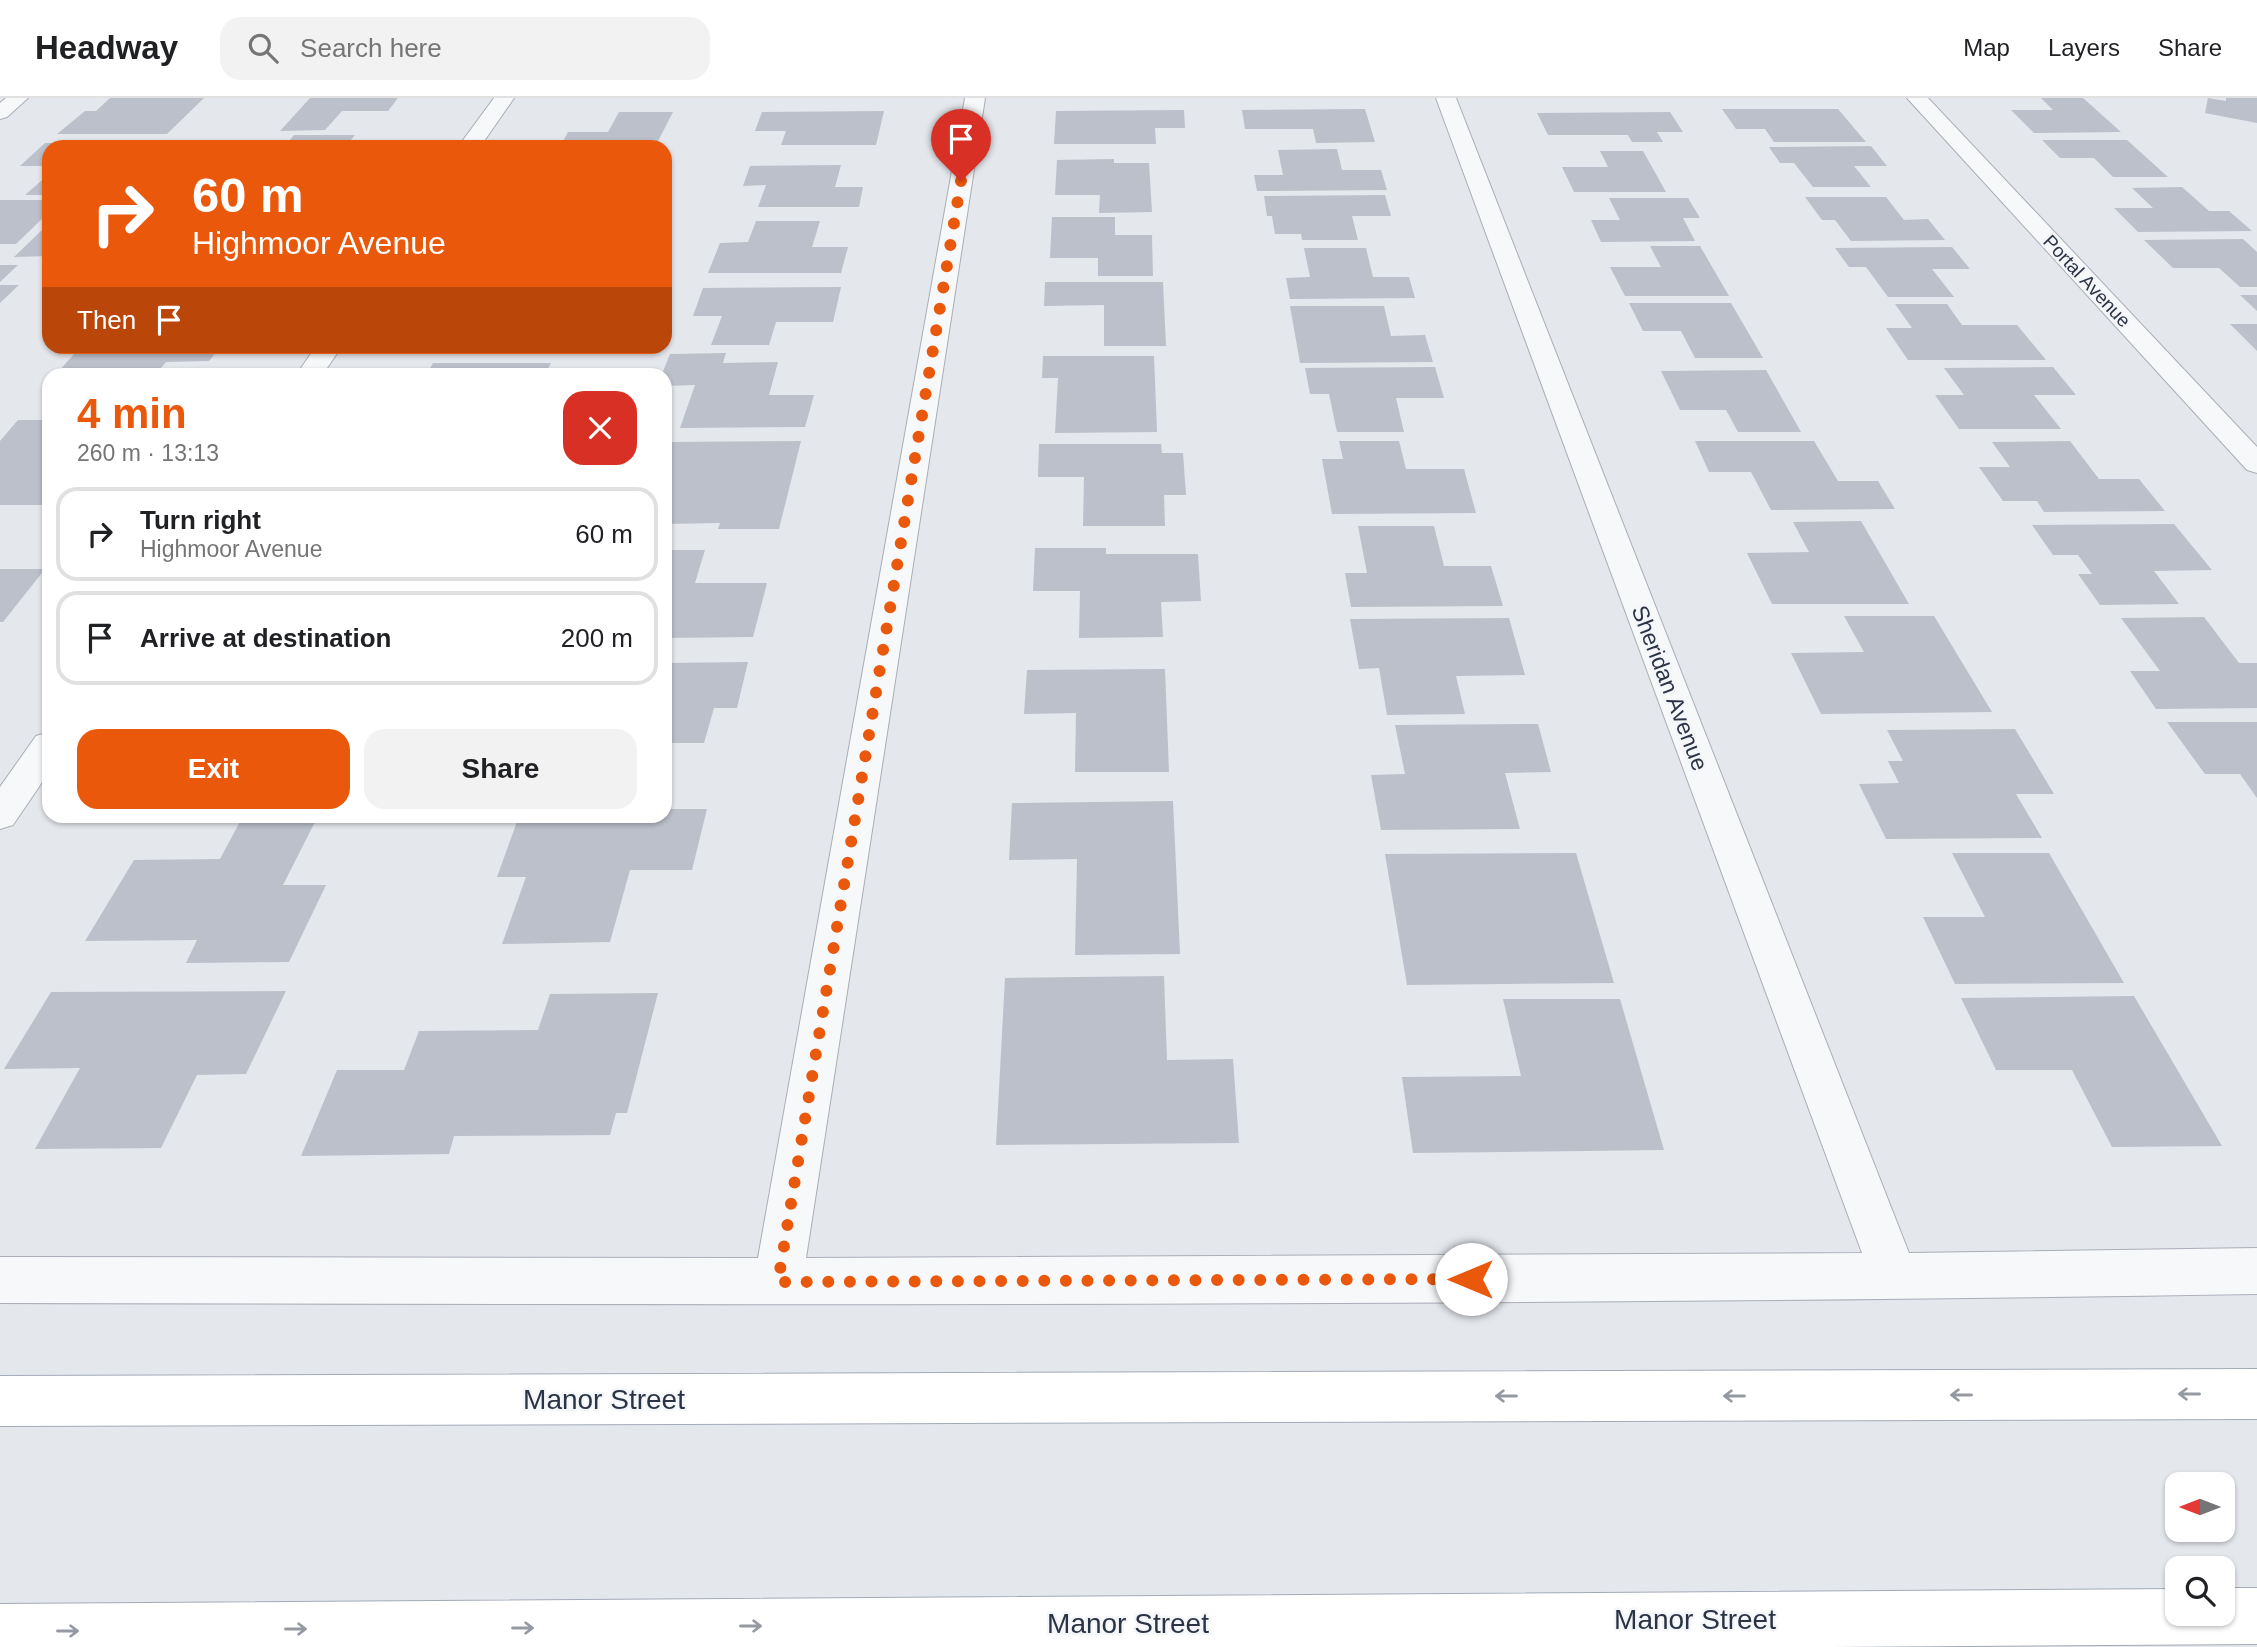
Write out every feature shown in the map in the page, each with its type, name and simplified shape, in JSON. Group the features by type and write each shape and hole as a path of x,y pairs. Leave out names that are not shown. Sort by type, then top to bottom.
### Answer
{"main road":[{"name":"Manor Street","path":"0,1401 2257,1394"},
{"name":"Manor Street","path":"0,1632 2257,1616"}],"street":[{"path":"0,113 18,98"},
{"path":"474,140 504,98"},
{"path":"778,1282 975,98"},
{"name":"Sheridan Avenue","path":"1446,98 1895,1277"},
{"name":"Portal Avenue","path":"1917,98 2257,464"},
{"path":"0,815 42,756"},
{"path":"0,1280 778,1282 1895,1277 2257,1271"}],"building":[{"path":"110,98 204,98 167,134 57,134 85,111 96,111"},
{"path":"310,98 398,98 388,111 342,111 325,130 280,131"},
{"path":"2041,98 2083,98 2121,132 2034,133 2011,110 2053,110"},
{"path":"2208,98 2226,101 2226,98 2257,98 2257,123 2205,113"},
{"path":"1365,109 1375,142 1316,143 1313,129 1245,129 1242,110"},
{"path":"1722,109 1838,109 1866,142 1774,142 1765,129 1736,129"},
{"path":"1184,110 1185,128 1155,128 1156,144 1054,144 1056,111"},
{"path":"884,111 876,145 781,145 786,131 755,131 762,112"},
{"path":"619,112 673,112 659,140 564,140 568,132 608,132"},
{"path":"1670,112 1683,132 1657,132 1663,142 1632,142 1628,135 1548,135 1537,113"},
{"path":"294,135 355,135 351,140 290,140"},
{"path":"2042,140 2127,140 2168,177 2113,177 2094,158 2060,158"},
{"path":"42,146 42,166 20,166"},
{"path":"1871,146 1887,166 1854,166 1871,187 1813,187 1794,163 1780,163 1769,147"},
{"path":"1337,149 1342,170 1381,170 1387,190 1257,191 1254,175 1283,175 1278,150"},
{"path":"1600,151 1643,151 1666,192 1574,192 1562,167 1608,167"},
{"path":"1114,159 1114,163 1149,163 1152,212 1099,213 1100,195 1055,195 1057,160"},
{"path":"841,165 835,187 863,187 859,207 758,207 766,185 743,186 750,166"},
{"path":"42,180 42,195 25,195"},
{"path":"2182,187 2209,211 2229,211 2252,231 2138,232 2114,208 2153,208 2132,188"},
{"path":"1385,195 1391,216 1352,216 1358,240 1302,240 1301,234 1275,234 1272,216 1267,216 1264,196"},
{"path":"1805,197 1886,197 1904,220 1928,219 1945,240 1851,241 1835,220 1822,220"},
{"path":"1609,198 1688,198 1700,218 1683,218 1695,241 1601,242 1591,220 1620,220"},
{"path":"0,200 42,200 42,219 16,244 0,244"},
{"path":"1052,217 1115,217 1115,235 1152,235 1153,276 1098,276 1098,258 1050,258"},
{"path":"756,221 820,221 812,247 848,247 841,273 708,273 720,243 748,242"},
{"path":"42,230 42,256 14,257"},
{"path":"2243,239 2257,252 2257,287 2240,287 2219,268 2173,268 2144,240"},
{"path":"1650,246 1700,246 1729,296 1625,296 1610,267 1661,267"},
{"path":"1952,247 1970,269 1932,269 1954,297 1888,297 1866,267 1849,267 1835,248"},
{"path":"1304,248 1366,248 1373,277 1409,277 1415,298 1290,299 1286,278 1310,277"},
{"path":"0,265 18,265 0,282"},
{"path":"1045,282 1163,282 1166,346 1104,346 1104,305 1044,306"},
{"path":"0,285 19,285 0,303"},
{"path":"841,287 833,322 776,322 769,345 711,345 722,316 693,316 703,288"},
{"path":"2240,295 2257,295 2257,311"},
{"path":"1629,303 1731,303 1763,358 1695,358 1681,331 1643,331"},
{"path":"1895,304 1947,304 1962,325 2017,325 2046,360 1908,360 1886,328 1912,328"},
{"path":"1290,306 1384,306 1391,336 1425,335 1433,362 1300,363"},
{"path":"2230,324 2257,324 2257,351"},
{"path":"726,353 723,363 778,362 769,395 814,395 805,427 680,428 695,385 672,386 672,368 664,368 672,354"},
{"path":"74,354 215,354 209,361 166,362 161,368 62,368"},
{"path":"1043,356 1154,356 1157,432 1055,433 1058,378 1042,378"},
{"path":"433,363 551,363 548,368 430,368"},
{"path":"1435,367 1444,398 1396,398 1404,432 1337,432 1329,394 1310,394 1305,368"},
{"path":"2053,367 2076,395 2034,395 2061,429 1959,429 1935,395 1964,395 1944,368"},
{"path":"1766,370 1801,432 1738,432 1726,410 1680,410 1661,371"},
{"path":"18,420 42,420 42,505 0,505 0,441"},
{"path":"801,441 779,529 718,529 720,523 672,524 672,442"},
{"path":"1339,441 1399,441 1406,469 1464,469 1476,513 1332,514 1322,459 1343,459"},
{"path":"1695,441 1814,441 1838,481 1878,481 1895,509 1771,510 1751,472 1709,472"},
{"path":"2070,441 2099,479 2139,479 2165,511 2044,512 2037,501 2003,501 1979,467 2010,467 1992,442"},
{"path":"1039,444 1161,444 1162,453 1183,453 1186,495 1164,495 1165,526 1083,526 1084,477 1038,477"},
{"path":"1861,521 1909,604 1772,604 1747,553 1809,552 1793,522"},
{"path":"2174,524 2212,570 2154,571 2179,604 2100,605 2078,574 2092,574 2078,555 2053,555 2032,525"},
{"path":"1358,526 1434,526 1444,566 1491,566 1503,606 1351,607 1345,573 1367,573"},
{"path":"1035,548 1106,548 1106,554 1198,554 1201,601 1161,602 1163,637 1079,638 1080,591 1033,591"},
{"path":"672,550 705,550 695,583 767,583 753,637 672,638"},
{"path":"0,569 42,569 42,573 3,622 0,622"},
{"path":"1844,616 1934,616 1992,712 1821,714 1791,653 1864,652"},
{"path":"2204,617 2239,663 2257,663 2257,708 2156,709 2130,671 2160,671 2121,618"},
{"path":"1509,618 1525,675 1456,676 1465,714 1387,715 1379,668 1359,669 1350,619"},
{"path":"748,662 737,708 714,708 704,743 672,743 672,663"},
{"path":"1165,669 1169,772 1075,772 1076,713 1024,714 1027,670"},
{"path":"2167,722 2257,722 2257,798 2240,774 2205,774"},
{"path":"1538,724 1551,772 1505,773 1520,829 1381,830 1371,775 1405,774 1395,725"},
{"path":"2015,729 2054,794 2016,794 2042,838 1886,839 1859,784 1899,783 1888,761 1903,761 1887,730"},
{"path":"1173,801 1180,954 1075,955 1077,859 1009,860 1012,803"},
{"path":"672,809 707,809 692,870 630,870 610,942 502,944 526,877 497,877 516,823 672,823"},
{"path":"239,823 314,823 283,885 326,885 289,962 186,963 197,940 85,941 134,860 220,859"},
{"path":"1576,853 1614,983 1407,985 1385,854"},
{"path":"1952,853 2049,853 2124,983 1955,984 1923,917 1985,917"},
{"path":"1164,976 1167,1060 1233,1059 1239,1143 996,1145 1005,978"},
{"path":"286,991 246,1074 197,1075 161,1148 35,1149 80,1068 4,1069 51,992"},
{"path":"658,993 627,1113 616,1113 610,1135 454,1136 449,1154 301,1156 337,1070 404,1070 419,1031 538,1030 550,994"},
{"path":"2134,996 2222,1146 2112,1147 2072,1070 1996,1070 1961,998"},
{"path":"1503,999 1620,999 1664,1150 1413,1153 1402,1077 1521,1076"}],"route":[{"path":"961,181 778,1282 1471,1279"}]}
